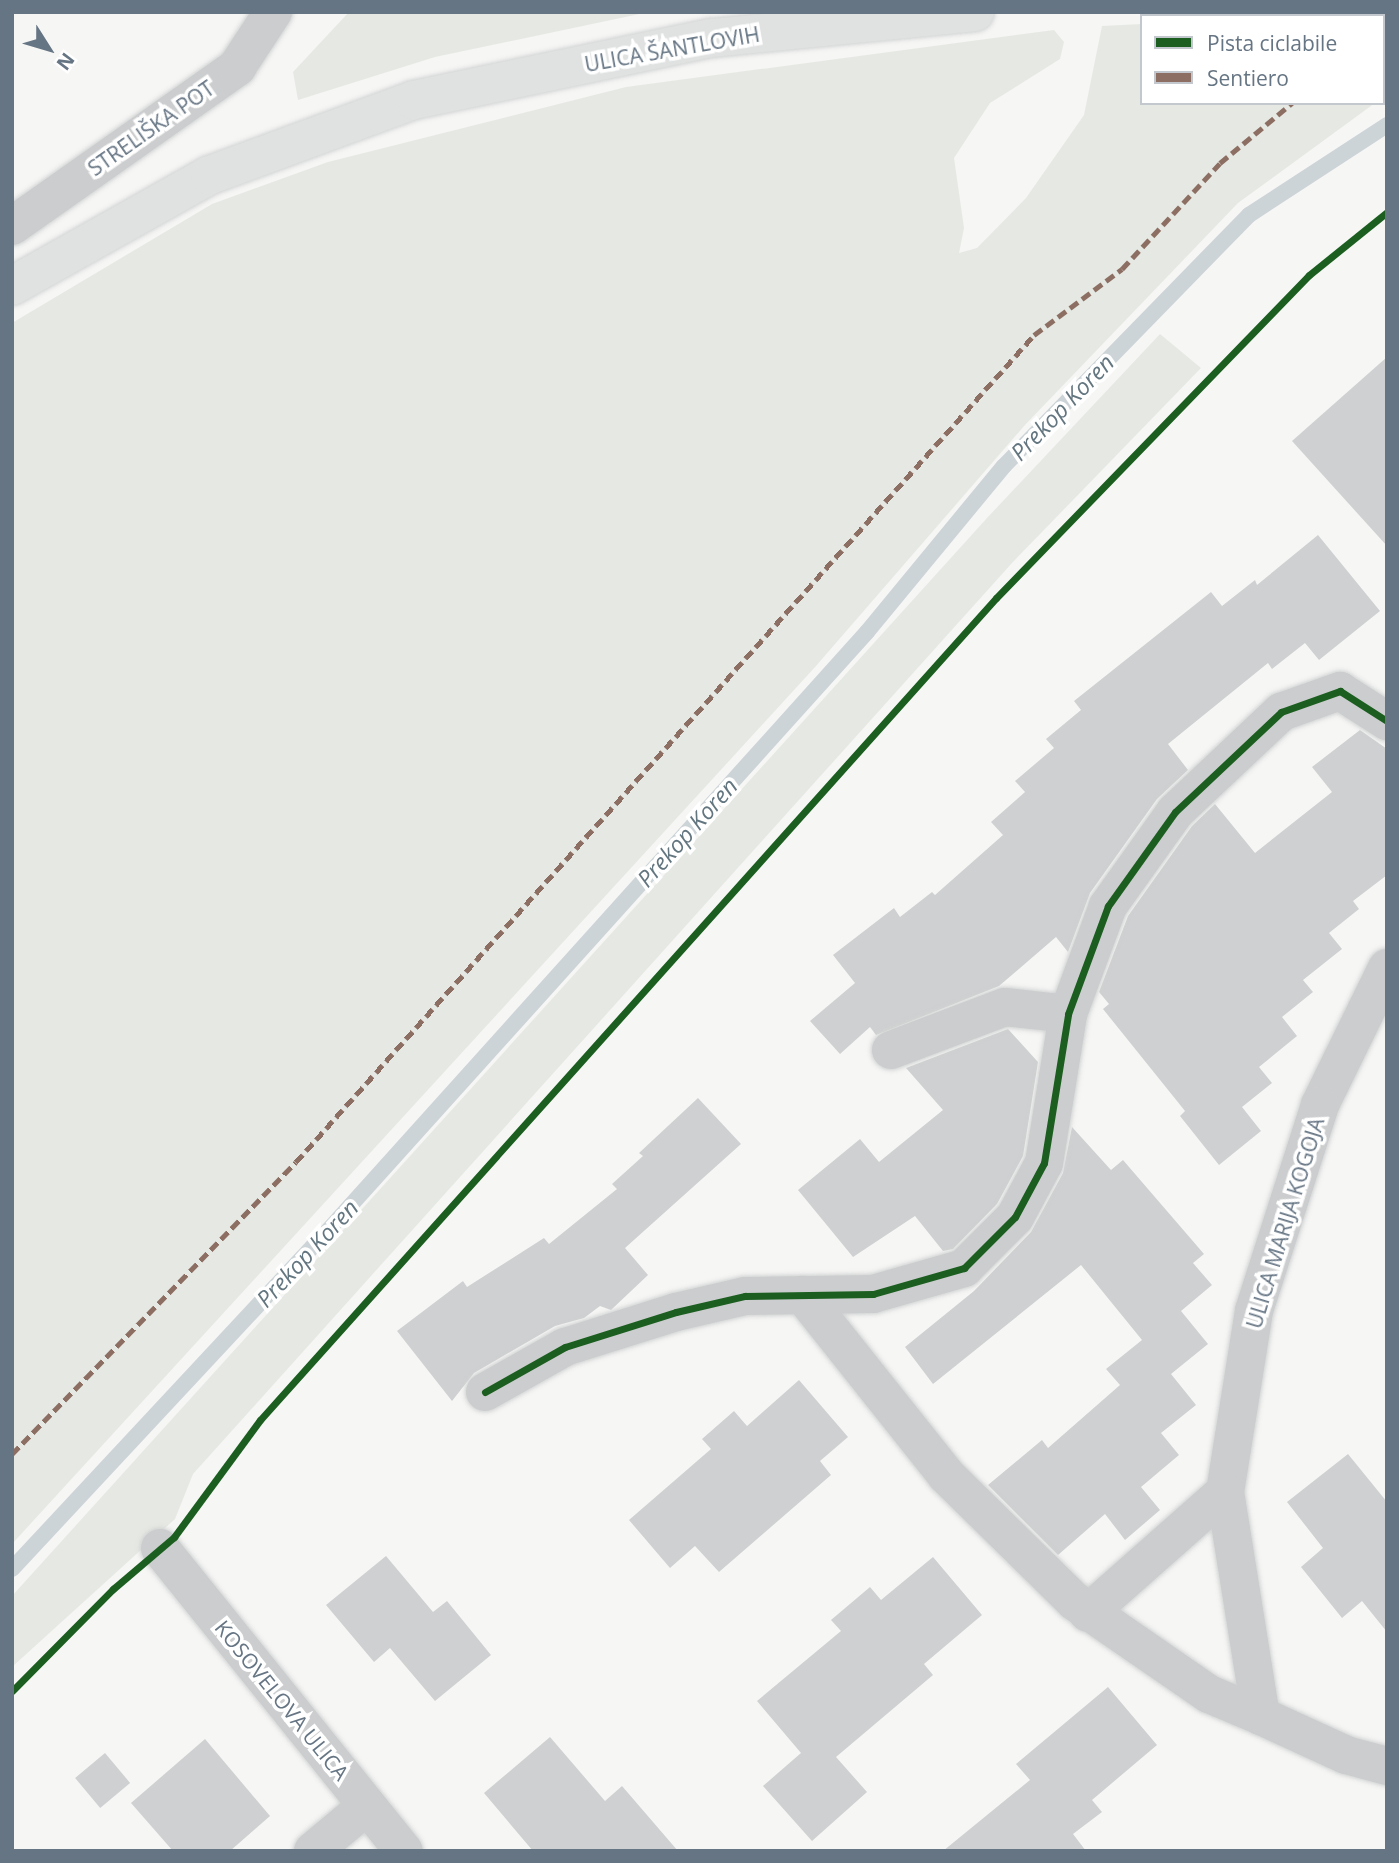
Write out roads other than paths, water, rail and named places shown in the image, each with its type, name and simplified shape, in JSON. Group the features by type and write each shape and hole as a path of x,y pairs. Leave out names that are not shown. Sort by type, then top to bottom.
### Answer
{"street":[{"name":"STRELIŠKA POT","path":"12,226 237,67 273,12"},
{"name":"ULICA ŠANTLOVIH","path":"12,286 210,175 414,100 712,38 975,12"},
{"path":"1343,12 1372,14"},
{"path":"485,1392 565,1347 676,1312 745,1297 873,1294 964,1268 1015,1217 1044,1163 1068,1014 1108,906 1175,812 1281,712 1340,691 1387,721"},
{"name":"ULICA MARIJA KOGOJA","path":"1261,1716 1225,1492 1254,1311 1320,1105 1387,968"},
{"path":"891,1050 1005,1007 1068,1014"},
{"path":"803,1295 946,1475 1088,1613 1209,1694 1346,1755 1387,1766"},
{"path":"1088,1613 1225,1492"},
{"name":"KOSOVELOVA ULICA","path":"160,1548 404,1851"},
{"path":"313,1851 367,1806"}],"waterway":[{"name":"Prekop Koren","path":"12,1569 323,1236 867,632 1004,466 1249,215 1387,125"}]}
